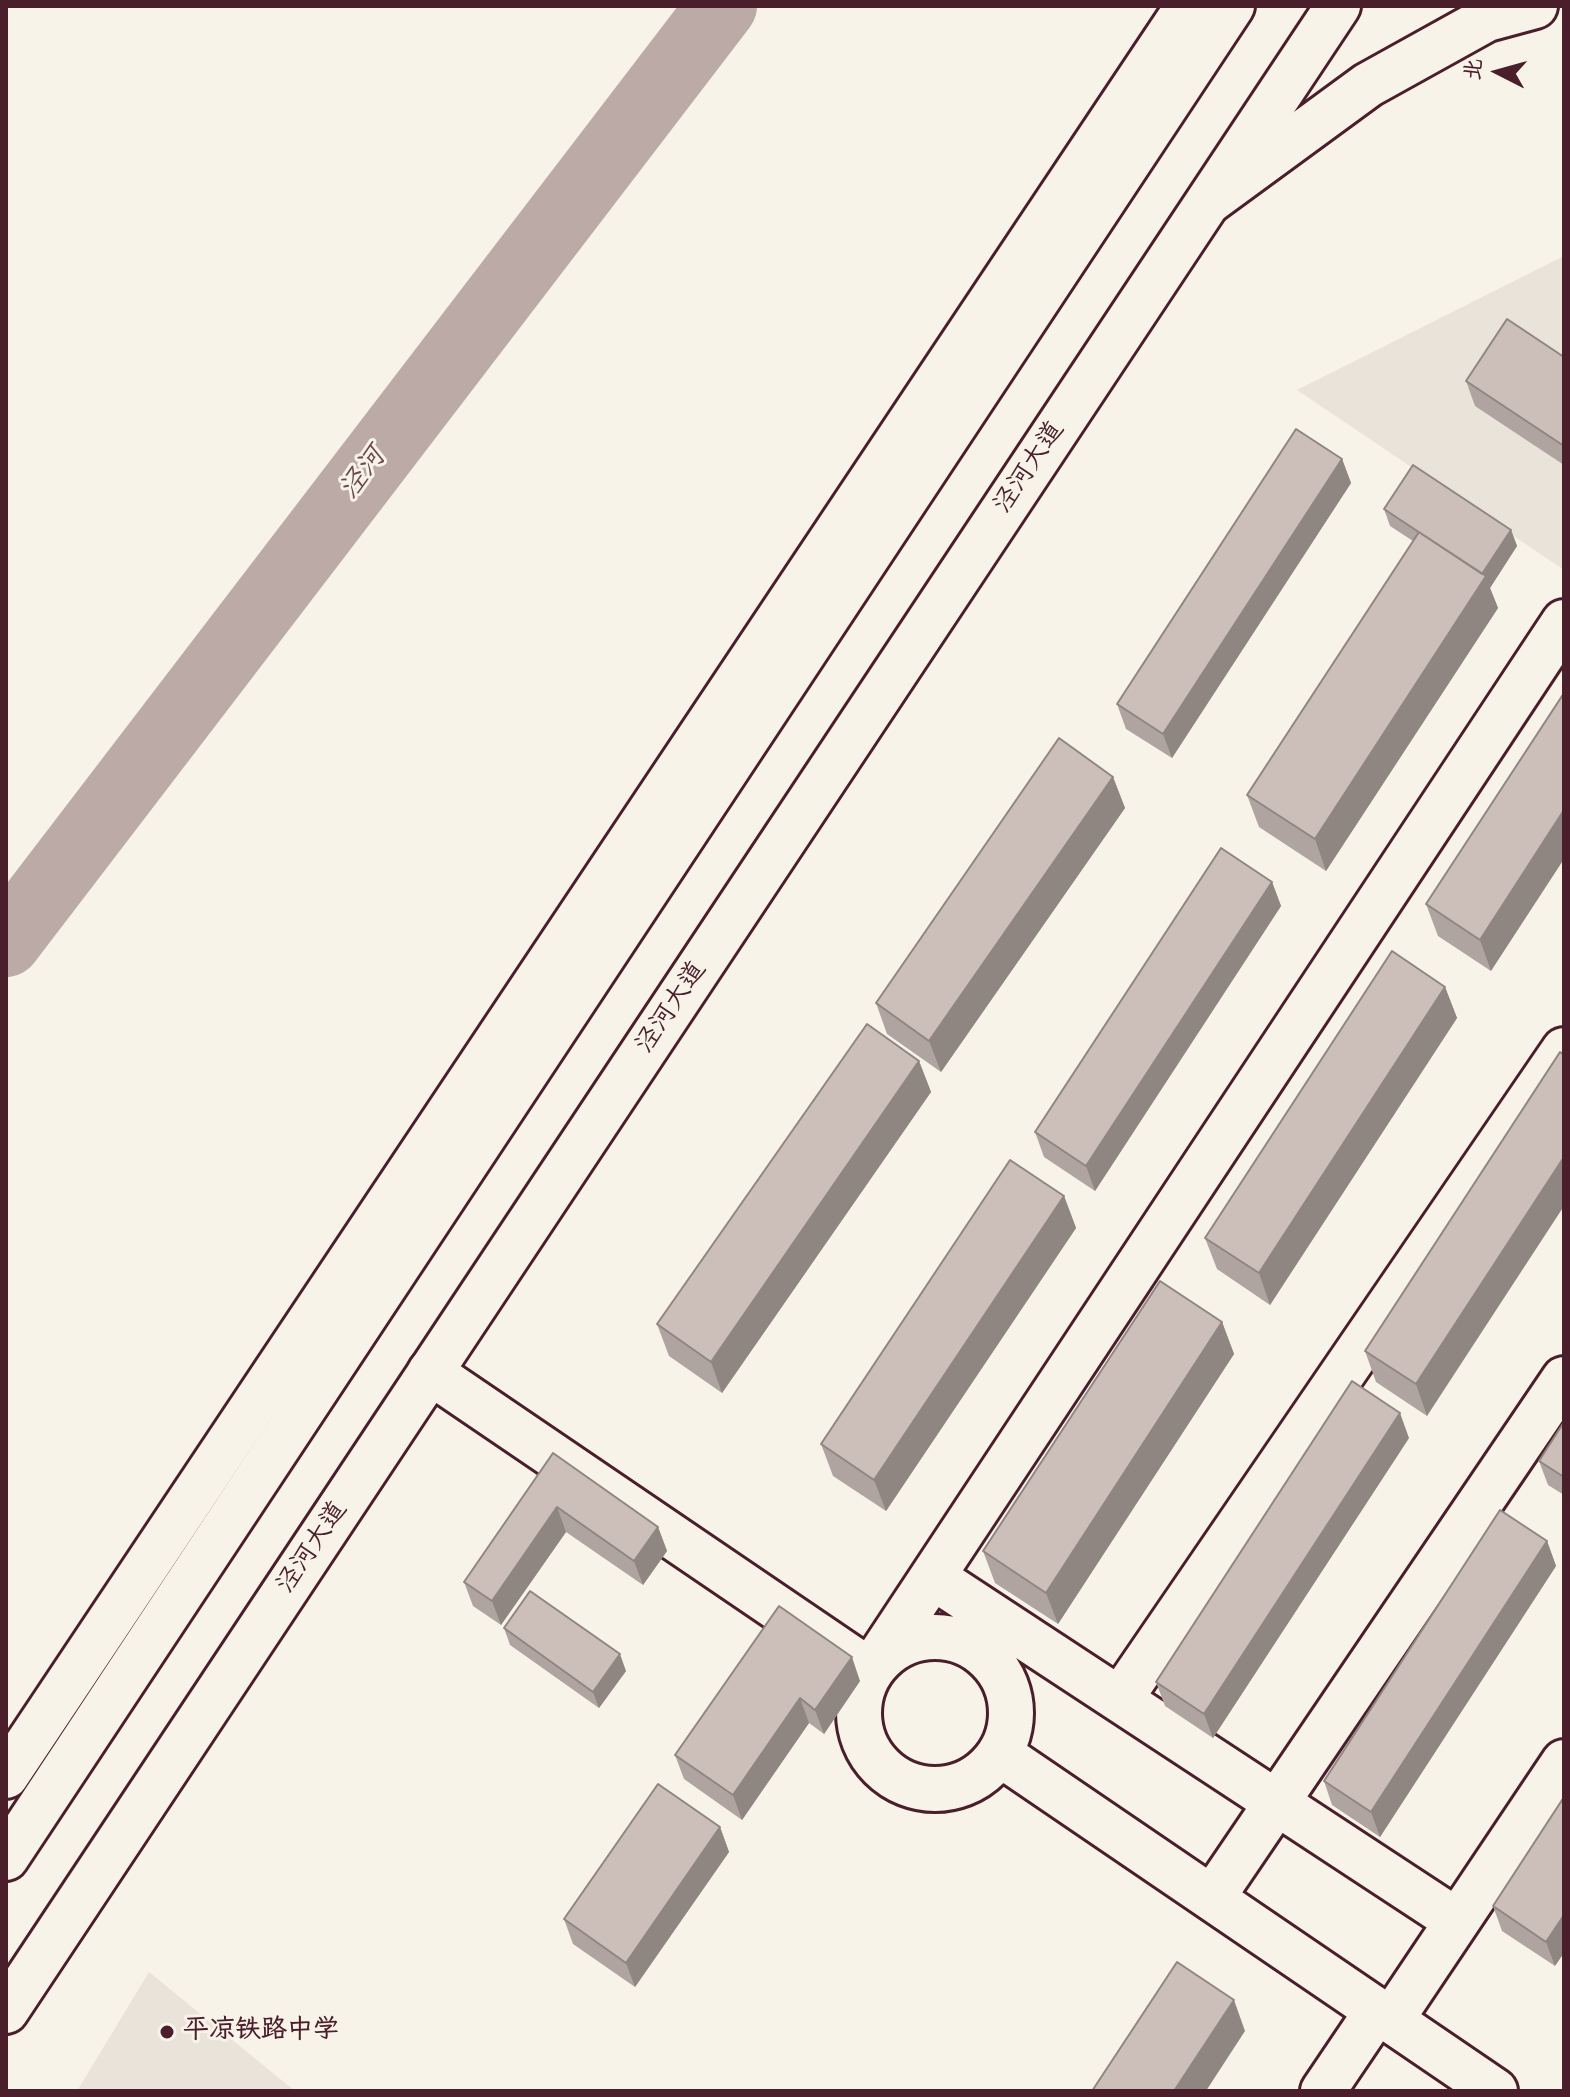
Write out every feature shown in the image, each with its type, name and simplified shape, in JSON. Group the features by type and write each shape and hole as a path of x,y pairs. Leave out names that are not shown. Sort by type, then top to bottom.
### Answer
{"street":[{"path":"6,1776 1188,6"},
{"path":"6,1858 1232,6"},
{"name":"泾河大道","path":"6,2011 1338,6"},
{"path":"1206,203 1368,85 1487,19 1535,6"},
{"path":"870,1671 891,1650 918,1637 949,1637 977,1648 998,1668 1010,1696 1011,1726 1000,1754 979,1776 951,1788 922,1789 894,1778 872,1757 860,1729 859,1699 870,1671 1564,622"},
{"path":"1120,1699 1564,1050"},
{"path":"430,1372 870,1671"},
{"path":"1212,1898 1564,1379"},
{"path":"933,1577 1457,1921"},
{"path":"1000,1754 1495,2091"},
{"path":"1323,2091 1457,1921 1564,1762"}],"shaded area":[{"path":"1564,256 1564,570 1297,390"},
{"name":"平凉铁路中学","path":"149,1972 295,2091 77,2091"}],"building":[{"path":"1507,319 1564,357 1564,446 1466,381"},
{"path":"1296,429 1342,459 1163,734 1117,704"},
{"path":"1413,465 1511,530 1482,574 1384,509"},
{"path":"1419,532 1486,576 1315,839 1247,795"},
{"path":"1564,693 1564,810 1480,940 1426,904"},
{"path":"1059,738 1113,777 929,1041 876,1003"},
{"path":"1221,848 1272,882 1086,1166 1035,1132"},
{"path":"1392,951 1445,987 1259,1273 1205,1238"},
{"path":"867,1024 919,1061 711,1362 657,1324"},
{"path":"1560,1052 1564,1055 1564,1157 1416,1384 1365,1351"},
{"path":"1010,1160 1064,1196 874,1480 821,1444"},
{"path":"1160,1281 1222,1322 1046,1593 983,1551"},
{"path":"1352,1381 1400,1413 1204,1714 1156,1682"},
{"path":"1564,1422 1564,1477 1539,1461"},
{"path":"553,1453 658,1527 634,1561 557,1507 492,1601 464,1582"},
{"path":"1500,1510 1547,1541 1371,1812 1324,1781"},
{"path":"530,1591 620,1654 593,1692 504,1628"},
{"path":"779,1606 852,1657 815,1710 800,1698 733,1795 675,1755"},
{"path":"658,1784 720,1827 626,1963 564,1919"},
{"path":"1564,1797 1564,1915 1546,1942 1493,1906"},
{"path":"1177,1962 1234,2000 1174,2091 1092,2091"}],"waterway":[{"name":"泾河","path":"6,942 722,6"}],"place":[{"name":"平凉铁路中学","path":"167,2032"}]}
